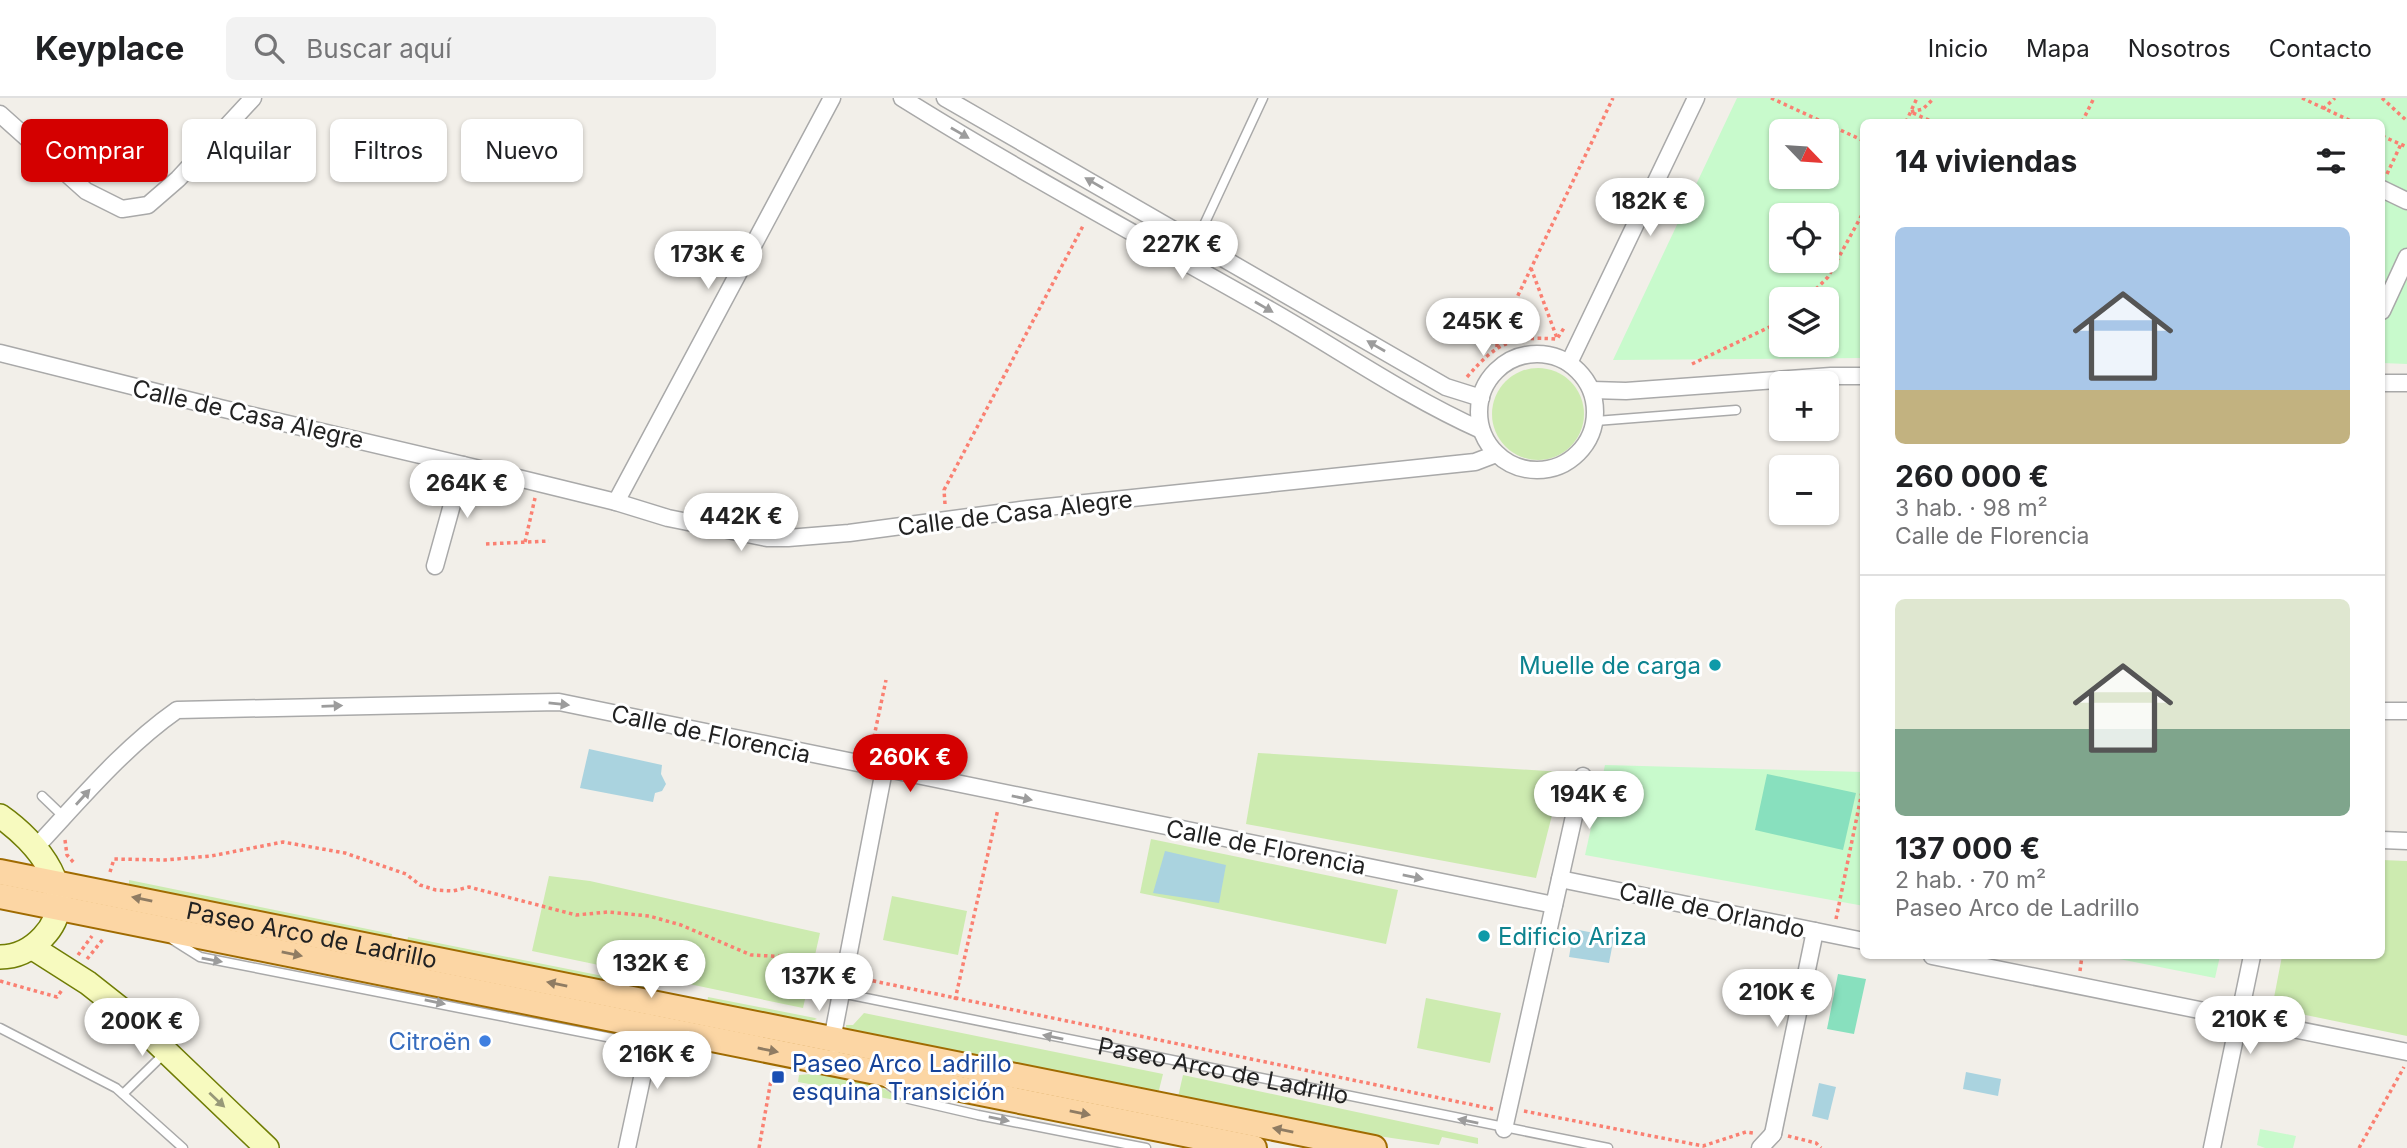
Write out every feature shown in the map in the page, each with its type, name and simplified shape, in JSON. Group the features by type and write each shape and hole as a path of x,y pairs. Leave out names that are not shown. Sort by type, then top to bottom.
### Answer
{"main road":[{"name":"Paseo Arco de Ladrillo","path":"0,872 56,883 153,926 1254,1148"},
{"name":"Paseo Arco de Ladrillo","path":"0,896 60,908 102,904 624,998 1374,1148"}],"street":[{"path":"0,114 86,191 122,209 148,205 178,179 253,98"},
{"path":"616,502 832,98"},
{"path":"902,98 1297,325 1435,408 1481,430"},
{"path":"946,98 1446,387 1480,398"},
{"path":"1569,363 1696,98"},
{"path":"2385,183 2407,201"},
{"path":"2385,305 2407,257"},
{"name":"Calle de Casa Alegre","path":"0,353 616,502 668,518 767,538 828,536 1042,508 1475,462 1496,454"},
{"path":"1534,353 1552,355 1569,363 1587,379 1592,390 1596,421 1590,439 1579,454 1564,464 1547,470 1528,470 1511,465 1496,454 1481,430 1480,398 1488,381 1500,367 1516,357 1534,353"},
{"path":"1592,390 1626,391 1860,376"},
{"path":"2385,383 2407,383"},
{"path":"435,566 463,465"},
{"name":"Calle de Florencia","path":"36,847 111,766 160,721 177,710 559,702 876,769 1554,905"},
{"path":"2385,711 2407,711"},
{"path":"832,1040 845,975 876,769"},
{"path":"1504,1129 1583,776"},
{"path":"0,816 21,830 36,847 56,883 60,908 49,931 33,948 12,957 0,957"},
{"path":"2385,840 2407,841"},
{"name":"Calle de Orlando","path":"1560,879 1860,940"},
{"path":"1760,1148 1778,1141 1815,931"},
{"path":"33,948 88,982 126,1013 267,1148"},
{"path":"1947,959 2407,1052"},
{"path":"2212,1148 2251,959"},
{"path":"624,998 653,1027 627,1148"},
{"name":"Paseo Arco de Ladrillo","path":"832,1040 860,1068"}],"lane":[{"path":"1196,242 1263,98"},
{"path":"1596,421 1736,410"},
{"path":"42,796 60,822"},
{"name":"Paseo Arco de Ladrillo","path":"841,993 1608,1148"},
{"path":"0,1028 116,1088 183,1148"},
{"path":"123,1094 166,1051"},
{"name":"Paseo Arco de Ladrillo","path":"860,1068 909,1099 1146,1148"}],"path":[{"path":"1497,347 1497,339 1613,98"},
{"path":"1771,98 1860,139"},
{"path":"1908,119 1917,98"},
{"path":"1911,112 1923,108 1934,98"},
{"path":"2084,119 2094,98"},
{"path":"2302,98 2346,119"},
{"path":"2323,109 2335,98"},
{"path":"2382,98 2407,121"},
{"path":"1911,112 1926,119"},
{"path":"2385,137 2407,147"},
{"path":"2385,180 2401,144"},
{"path":"947,520 944,490 1092,209"},
{"path":"1818,287 1828,277 1860,218"},
{"path":"1531,268 1557,339"},
{"path":"1692,364 1769,327"},
{"path":"1557,339 1564,328"},
{"path":"1446,387 1452,376 1463,381 1497,347 1525,337 1557,339"},
{"path":"525,542 538,483"},
{"path":"486,544 549,541"},
{"path":"876,769 886,680"},
{"path":"951,1016 1001,794"},
{"path":"1833,935 1860,802"},
{"path":"60,822 68,855 76,866"},
{"path":"67,969 98,928 114,859 165,860 211,856 283,842 345,853 406,874 420,885 436,890 453,891 469,887 576,915 608,912 649,916 681,925 751,955 792,957 845,975 1493,1109 1510,1108 1703,1146 1746,1132 1778,1141 1797,1136 1816,1143 1821,1148"},
{"path":"2359,1148 2407,1062"},
{"path":"758,1148 771,1080"}],"green space":[{"path":"1737,98 2407,98 2407,364 2385,363 2385,119 1860,119 1860,358 1613,360"},
{"path":"1538,368 1556,372 1570,382 1580,396 1584,414 1580,432 1570,446 1556,456 1538,460 1520,456 1506,446 1496,432 1492,414 1496,396 1506,382 1520,372"},
{"path":"1258,753 1563,772 1536,878 1246,824"},
{"path":"1605,765 1860,772 1860,905 1585,855"},
{"path":"1767,774 1856,793 1843,850 1755,830"},
{"path":"1151,839 1398,890 1386,944 1140,893"},
{"path":"2385,860 2407,861 2407,1036 2272,1008 2281,959 2385,959"},
{"path":"549,876 590,881 820,933 803,1008 532,951"},
{"path":"129,880 392,934 391,939 129,886"},
{"path":"892,896 967,911 958,955 883,940"},
{"path":"408,937 643,984 642,990 407,942"},
{"path":"2119,959 2219,959 2215,978"},
{"path":"1838,974 1866,979 1854,1034 1827,1029"},
{"path":"708,997 817,1019 806,1023 707,1003"},
{"path":"1426,998 1501,1013 1490,1063 1417,1048"},
{"path":"864,1013 1163,1074 1158,1094 847,1032 846,1025 853,1025"},
{"path":"834,1072 866,1078 906,1102 798,1082 799,1075"},
{"path":"1183,1075 1478,1138 1478,1144 1442,1137 1439,1145 1331,1129 1178,1097"},
{"path":"2260,1129 2296,1136 2293,1148 2265,1148 2257,1145"}],"water":[{"path":"589,749 662,765 661,774 666,784 662,791 655,793 653,802 580,788"},
{"path":"1165,851 1226,865 1219,903 1153,893"},
{"path":"1574,929 1614,937 1609,963 1569,957"},
{"path":"1966,1072 2001,1079 1998,1096 1963,1089"},
{"path":"1819,1083 1836,1087 1828,1120 1812,1116"}],"place":[{"name":"Muelle de carga","path":"1715,665"},
{"name":"Edificio Ariza","path":"1484,936"},
{"name":"Citroën","path":"485,1041"},
{"name":"Paseo Arco Ladrillo esquina Transición","path":"778,1077"}]}
